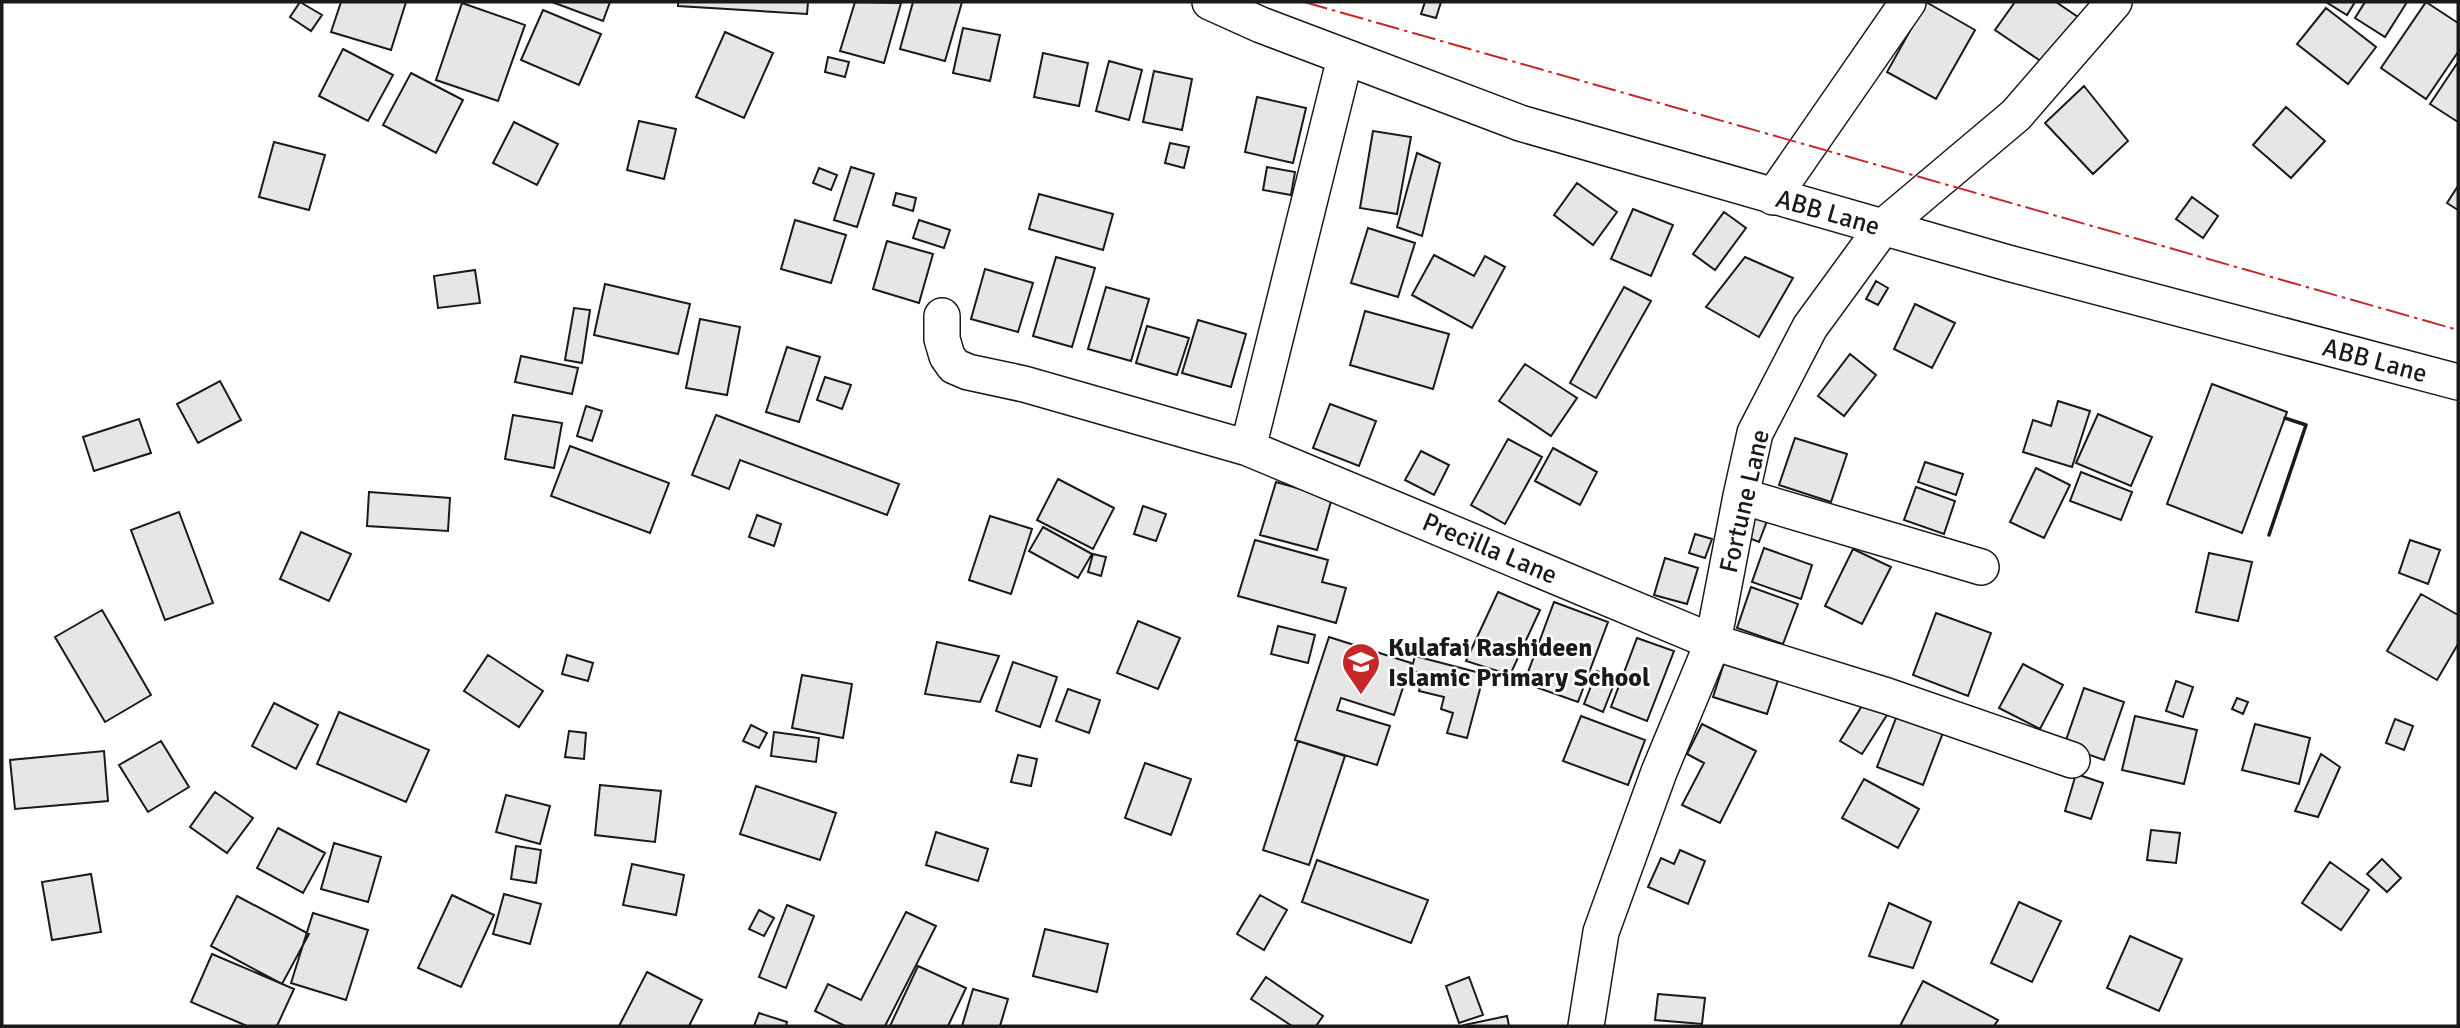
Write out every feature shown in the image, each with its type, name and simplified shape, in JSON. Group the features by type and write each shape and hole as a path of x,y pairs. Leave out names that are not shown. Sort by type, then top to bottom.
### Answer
{"street":[{"name":"ABB Lane","path":"1210,2 1261,26 1520,122 2035,271 2458,382"},
{"path":"1773,197 1908,2"},
{"name":"Fortune Lane","path":"1586,1026 1601,932 1659,772 1713,642 1755,433 1810,327 1882,227 2016,115 2114,2"},
{"path":"1248,448 1345,58"},
{"name":"Precilla Lane","path":"942,316 942,339 947,356 954,366 968,372 1024,384 1248,448 1713,642 1887,696 2072,760"},
{"path":"1741,496 1981,567"}],"building":[{"path":"300,2 322,15 311,31 290,17"},
{"path":"341,2 406,2 391,50 331,32"},
{"path":"552,2 610,2 603,21"},
{"path":"678,2 808,2 807,14 678,6"},
{"path":"855,2 901,3 884,63 840,51"},
{"path":"913,2 962,2 945,61 900,49"},
{"path":"1425,2 1441,2 1436,18 1421,14"},
{"path":"1926,2 1975,30 1936,99 1887,72"},
{"path":"2015,2 2056,2 2078,17 2045,64 1995,30"},
{"path":"2326,2 2355,2 2347,15"},
{"path":"2365,2 2407,2 2385,37 2355,18"},
{"path":"2426,2 2458,23 2458,52 2426,99 2381,68"},
{"path":"462,3 525,25 498,101 436,80"},
{"path":"2326,8 2376,47 2348,84 2297,44"},
{"path":"543,10 601,34 579,85 521,60"},
{"path":"963,28 1000,35 990,81 953,73"},
{"path":"725,32 773,53 744,118 696,97"},
{"path":"343,49 393,75 368,121 319,96"},
{"path":"1043,53 1088,63 1079,106 1034,97"},
{"path":"828,57 849,62 845,77 825,72"},
{"path":"1109,61 1142,70 1129,120 1096,111"},
{"path":"2458,62 2458,122 2430,104"},
{"path":"1154,71 1192,79 1182,130 1143,122"},
{"path":"411,73 463,100 436,153 383,125"},
{"path":"2084,86 2128,141 2093,174 2045,123"},
{"path":"1257,97 1306,108 1293,163 1245,152"},
{"path":"2286,107 2325,141 2291,178 2253,145"},
{"path":"639,121 676,129 664,179 627,170"},
{"path":"514,122 558,144 537,185 493,163"},
{"path":"1373,131 1411,137 1397,214 1360,208"},
{"path":"274,142 325,155 309,210 259,197"},
{"path":"1170,143 1189,147 1184,168 1165,163"},
{"path":"1417,153 1440,163 1422,236 1397,227"},
{"path":"851,167 874,174 857,227 834,220"},
{"path":"1267,167 1295,172 1291,195 1263,190"},
{"path":"819,168 837,175 831,190 813,183"},
{"path":"1577,183 1617,212 1593,245 1554,215"},
{"path":"2458,186 2458,210 2447,203"},
{"path":"896,193 916,198 913,211 893,205"},
{"path":"1039,194 1113,214 1103,250 1029,229"},
{"path":"2192,197 2218,216 2203,238 2176,219"},
{"path":"1633,209 1673,225 1651,276 1611,259"},
{"path":"1724,212 1746,228 1715,270 1693,254"},
{"path":"795,220 846,235 831,283 781,269"},
{"path":"919,220 950,230 944,248 913,238"},
{"path":"1368,228 1415,243 1398,297 1351,283"},
{"path":"887,241 933,254 919,303 873,289"},
{"path":"1434,255 1474,276 1485,256 1505,267 1472,328 1412,295"},
{"path":"1056,257 1095,268 1072,347 1033,336"},
{"path":"1745,257 1793,278 1759,337 1706,307"},
{"path":"985,269 1033,283 1018,332 971,319"},
{"path":"475,270 480,303 438,308 434,276"},
{"path":"1876,281 1888,288 1878,305 1866,299"},
{"path":"605,284 690,304 678,354 594,335"},
{"path":"1106,287 1149,299 1131,361 1088,349"},
{"path":"1624,287 1651,301 1596,398 1570,383"},
{"path":"1915,304 1955,323 1932,368 1894,349"},
{"path":"574,308 590,310 582,363 565,360"},
{"path":"1365,311 1449,334 1433,389 1350,365"},
{"path":"700,319 740,327 727,395 686,388"},
{"path":"1198,320 1246,334 1231,387 1182,373"},
{"path":"1147,326 1189,338 1177,375 1136,363"},
{"path":"787,347 820,357 799,422 766,412"},
{"path":"1850,354 1876,375 1844,416 1818,396"},
{"path":"521,356 578,368 572,394 515,382"},
{"path":"1525,364 1577,398 1551,436 1499,401"},
{"path":"825,377 851,385 842,409 817,400"},
{"path":"220,381 241,420 198,443 177,404"},
{"path":"2212,384 2287,412 2242,533 2167,504"},
{"path":"2058,401 2090,411 2072,467 2023,452 2033,420 2051,426"},
{"path":"1330,404 1376,421 1359,466 1313,448"},
{"path":"586,406 602,411 592,441 577,436"},
{"path":"2098,414 2152,437 2131,486 2076,463"},
{"path":"513,415 562,423 554,468 505,459"},
{"path":"716,415 899,484 887,515 740,460 729,489 692,475"},
{"path":"139,419 151,453 94,471 83,437"},
{"path":"1795,438 1847,454 1831,502 1779,485"},
{"path":"1508,439 1542,457 1505,524 1471,505"},
{"path":"570,446 669,483 650,533 551,496"},
{"path":"1553,448 1597,472 1580,505 1535,481"},
{"path":"1421,451 1449,465 1434,495 1405,480"},
{"path":"1925,462 1963,474 1956,495 1918,482"},
{"path":"2036,468 2070,485 2044,538 2010,522"},
{"path":"2081,472 2132,492 2121,520 2070,501"},
{"path":"1058,479 1114,508 1093,549 1037,520"},
{"path":"1276,482 1332,498 1317,550 1260,535"},
{"path":"1916,487 1955,501 1944,534 1904,520"},
{"path":"369,492 450,498 448,531 367,526"},
{"path":"1143,506 1166,514 1156,541 1134,534"},
{"path":"1755,507 1770,513 1759,542 1744,536"},
{"path":"179,512 213,603 165,620 131,530"},
{"path":"757,515 781,524 774,546 749,537"},
{"path":"990,516 1032,529 1011,594 969,580"},
{"path":"1043,527 1092,554 1078,578 1029,551"},
{"path":"301,532 351,554 329,601 280,579"},
{"path":"1695,534 1712,539 1705,558 1689,553"},
{"path":"1255,540 1328,560 1322,582 1346,588 1336,623 1238,596"},
{"path":"2410,540 2440,550 2428,584 2399,573"},
{"path":"1764,548 1812,565 1801,599 1752,582"},
{"path":"1853,549 1891,567 1862,624 1825,606"},
{"path":"2209,553 2252,562 2238,621 2196,612"},
{"path":"1093,554 1106,557 1101,576 1088,572"},
{"path":"1665,558 1698,568 1687,604 1654,595"},
{"path":"1751,587 1798,604 1783,644 1737,628"},
{"path":"1498,592 1540,610 1510,675 1466,661"},
{"path":"2421,594 2458,615 2458,644 2437,680 2387,651"},
{"path":"1554,602 1608,622 1578,702 1524,683"},
{"path":"102,610 151,695 105,722 55,637"},
{"path":"1936,613 1991,633 1968,696 1913,675"},
{"path":"1138,621 1180,638 1158,689 1117,673"},
{"path":"1278,626 1315,635 1308,663 1271,654"},
{"path":"1329,637 1411,663 1394,715 1341,698 1337,710 1390,726 1377,765 1295,740"},
{"path":"1637,638 1674,651 1647,721 1611,707"},
{"path":"937,642 999,656 980,702 925,694"},
{"path":"488,655 543,691 519,727 464,691"},
{"path":"567,655 593,663 588,681 562,674"},
{"path":"1415,656 1484,674 1467,738 1447,733 1453,713 1441,709 1444,697 1419,691 1423,673 1411,671"},
{"path":"1726,657 1780,674 1767,714 1713,697"},
{"path":"1013,662 1057,677 1040,727 996,711"},
{"path":"2023,664 2063,685 2040,729 1999,708"},
{"path":"1597,671 1616,679 1603,712 1584,704"},
{"path":"802,675 852,684 843,738 792,728"},
{"path":"2176,681 2193,687 2183,717 2166,711"},
{"path":"2084,688 2124,702 2104,760 2064,746"},
{"path":"1068,689 1100,700 1089,733 1056,721"},
{"path":"2237,698 2248,702 2243,714 2232,709"},
{"path":"1865,701 1887,715 1862,754 1840,741"},
{"path":"274,703 318,725 296,769 252,746"},
{"path":"339,712 429,750 406,802 317,764"},
{"path":"1898,713 1944,730 1923,785 1877,767"},
{"path":"1581,716 1645,740 1628,785 1563,761"},
{"path":"2135,716 2197,730 2184,784 2122,770"},
{"path":"2395,719 2413,726 2404,750 2386,743"},
{"path":"1702,724 1756,751 1720,823 1682,805 1704,763 1687,754"},
{"path":"2255,724 2310,738 2299,784 2242,770"},
{"path":"751,725 767,733 759,748 743,741"},
{"path":"569,731 586,733 584,759 565,757"},
{"path":"774,732 819,738 816,762 771,756"},
{"path":"161,741 189,787 148,812 119,765"},
{"name":"Kulafai Rashideen Islamic Primary School","path":"1298,741 1345,756 1309,865 1263,850"},
{"path":"104,751 108,801 15,809 10,760"},
{"path":"2321,754 2340,767 2318,817 2295,811"},
{"path":"1018,755 1037,759 1031,786 1011,782"},
{"path":"1145,763 1191,779 1171,835 1125,818"},
{"path":"2076,774 2103,783 2091,819 2065,811"},
{"path":"1864,779 1919,809 1898,848 1842,818"},
{"path":"600,785 661,791 655,842 595,835"},
{"path":"756,786 836,813 820,860 740,834"},
{"path":"215,792 253,818 227,853 190,827"},
{"path":"506,795 550,806 540,844 496,832"},
{"path":"278,828 325,853 303,893 257,868"},
{"path":"2151,830 2180,833 2176,863 2147,860"},
{"path":"936,832 988,849 978,881 926,865"},
{"path":"334,843 381,857 368,902 321,889"},
{"path":"516,846 541,850 536,883 511,879"},
{"path":"1680,850 1705,861 1688,904 1648,887 1661,858 1674,864"},
{"path":"2382,859 2401,878 2387,892 2367,874"},
{"path":"1317,860 1428,900 1411,943 1302,902"},
{"path":"2330,862 2369,890 2341,930 2302,903"},
{"path":"632,864 684,875 676,915 623,905"},
{"path":"91,874 101,932 52,940 42,882"},
{"path":"504,894 541,904 530,944 493,934"},
{"path":"452,895 494,915 461,987 418,968"},
{"path":"1260,895 1287,910 1264,950 1237,934"},
{"path":"237,896 309,934 282,984 211,946"},
{"path":"2019,902 2061,921 2032,982 1991,963"},
{"path":"1889,903 1931,922 1913,968 1869,956"},
{"path":"787,905 814,916 786,988 759,977"},
{"path":"759,910 774,918 764,936 749,929"},
{"path":"906,912 936,926 885,1026 845,1026 815,1011 828,984 861,1000"},
{"path":"313,913 368,930 346,1000 291,983"},
{"path":"1045,929 1108,944 1097,992 1033,976"},
{"path":"2130,936 2182,959 2159,1011 2107,988"},
{"path":"212,954 294,989 277,1026 247,1026 191,1002"},
{"path":"918,966 966,988 948,1026 890,1026"},
{"path":"647,972 702,1000 689,1026 619,1026"},
{"path":"1266,977 1323,1016 1316,1026 1292,1026 1251,999"},
{"path":"1469,977 1483,1015 1459,1023 1446,986"},
{"path":"1923,981 1998,1020 1994,1026 1900,1026"},
{"path":"973,989 1008,999 1000,1026 962,1026"},
{"path":"1658,994 1705,998 1702,1024 1655,1020"},
{"path":"759,1013 787,1022 786,1026 754,1026"},
{"path":"1507,1016 1509,1026 1464,1026 1464,1025"}],"wall":[{"path":"2269,535 2306,425 2285,418"}],"power":[{"path":"1304,2 2458,330"}],"place":[{"name":"Kulafai Rashideen Islamic Primary School","path":"1361,696"}]}
